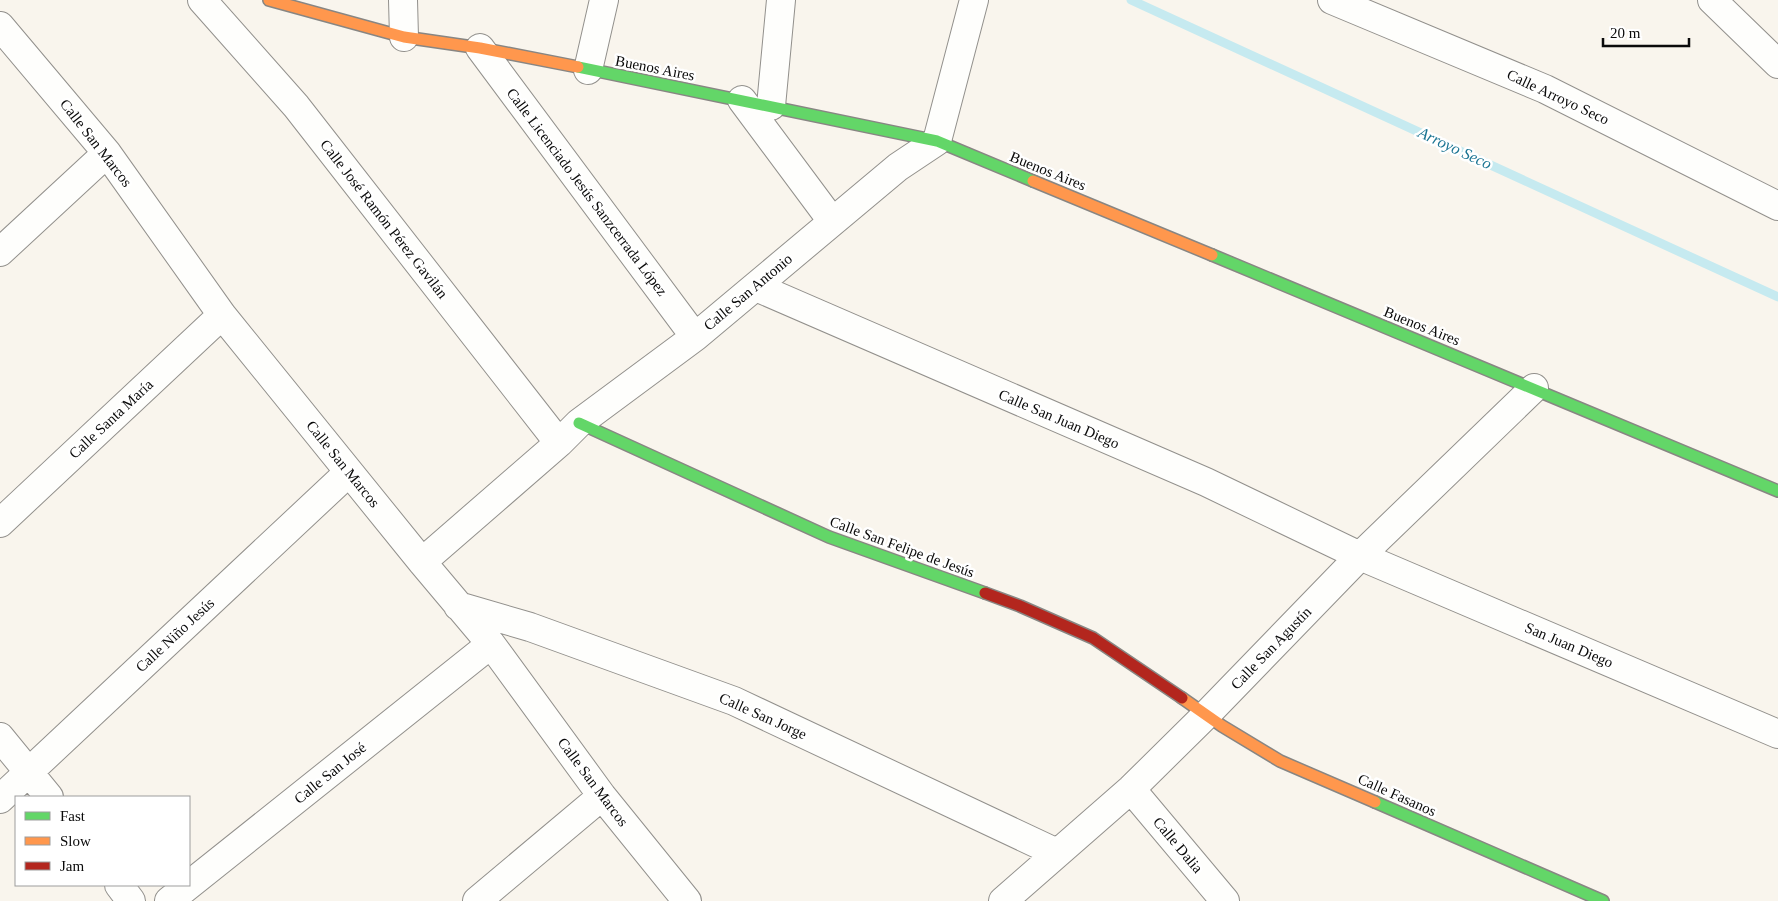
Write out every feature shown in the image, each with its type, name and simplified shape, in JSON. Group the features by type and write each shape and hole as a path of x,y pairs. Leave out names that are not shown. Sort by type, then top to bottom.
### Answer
{"street":[{"name":"Calle José Ramón Pérez Gavilán","path":"202,0 296,106 559,443"},
{"name":"Buenos Aires","path":"269,0 404,36 480,48 742,100 937,142 1534,388 1778,491"},
{"path":"403,0 404,36"},
{"path":"588,70 604,0"},
{"path":"771,106 781,0"},
{"path":"937,142 974,0"},
{"path":"1712,0 1778,64"},
{"name":"Calle Arroyo Seco","path":"1345,2 1545,89 1778,206"},
{"name":"Calle San Marcos","path":"0,26 107,153 222,315 422,562 491,644 602,796 688,901"},
{"name":"Calle Licenciado Jesús Sanzcerrada López","path":"480,48 694,337"},
{"path":"742,100 832,221"},
{"name":"Calle San Antonio","path":"422,562 559,443 579,423 694,337 898,167 937,142"},
{"path":"0,252 107,153"},
{"name":"Calle San Juan Diego","path":"756,286 1206,482 1360,556"},
{"name":"Calle Santa María","path":"0,523 222,315"},
{"name":"Calle San Agustín","path":"1003,901 1131,789 1206,715 1360,556 1534,388"},
{"name":"Calle San Felipe de Jesús","path":"579,423 829,537 1020,606 1093,638 1206,715"},
{"name":"Calle Niño Jesús","path":"0,799 349,472"},
{"name":"San Juan Diego","path":"1360,556 1778,734"},
{"name":"Calle San Jorge","path":"458,606 530,627 734,701 1057,853"},
{"name":"Calle San José","path":"190,884 491,644"},
{"name":"Calle Fasanos","path":"1206,715 1280,761 1587,898"},
{"path":"0,737 48,796"},
{"name":"Calle Dalia","path":"1131,789 1225,901"},
{"path":"477,901 602,796"},
{"path":"119,886 131,901"},
{"name":"Calle San José","path":"169,901 188,886"}],"waterway":[{"name":"Arroyo Seco","path":"1131,0 1778,297"}],"traffic: fast":[{"path":"578,67 937,141 1033,181"},
{"path":"1212,255 1778,491"},
{"path":"579,423 829,537 985,593"},
{"path":"1375,802 1603,901"}],"traffic: slow":[{"path":"269,0 404,37 480,48 578,67"},
{"path":"1033,181 1212,255"},
{"path":"1182,698 1222,726 1280,761 1375,802"}],"traffic: jam":[{"path":"985,593 1093,638 1182,698"}]}
